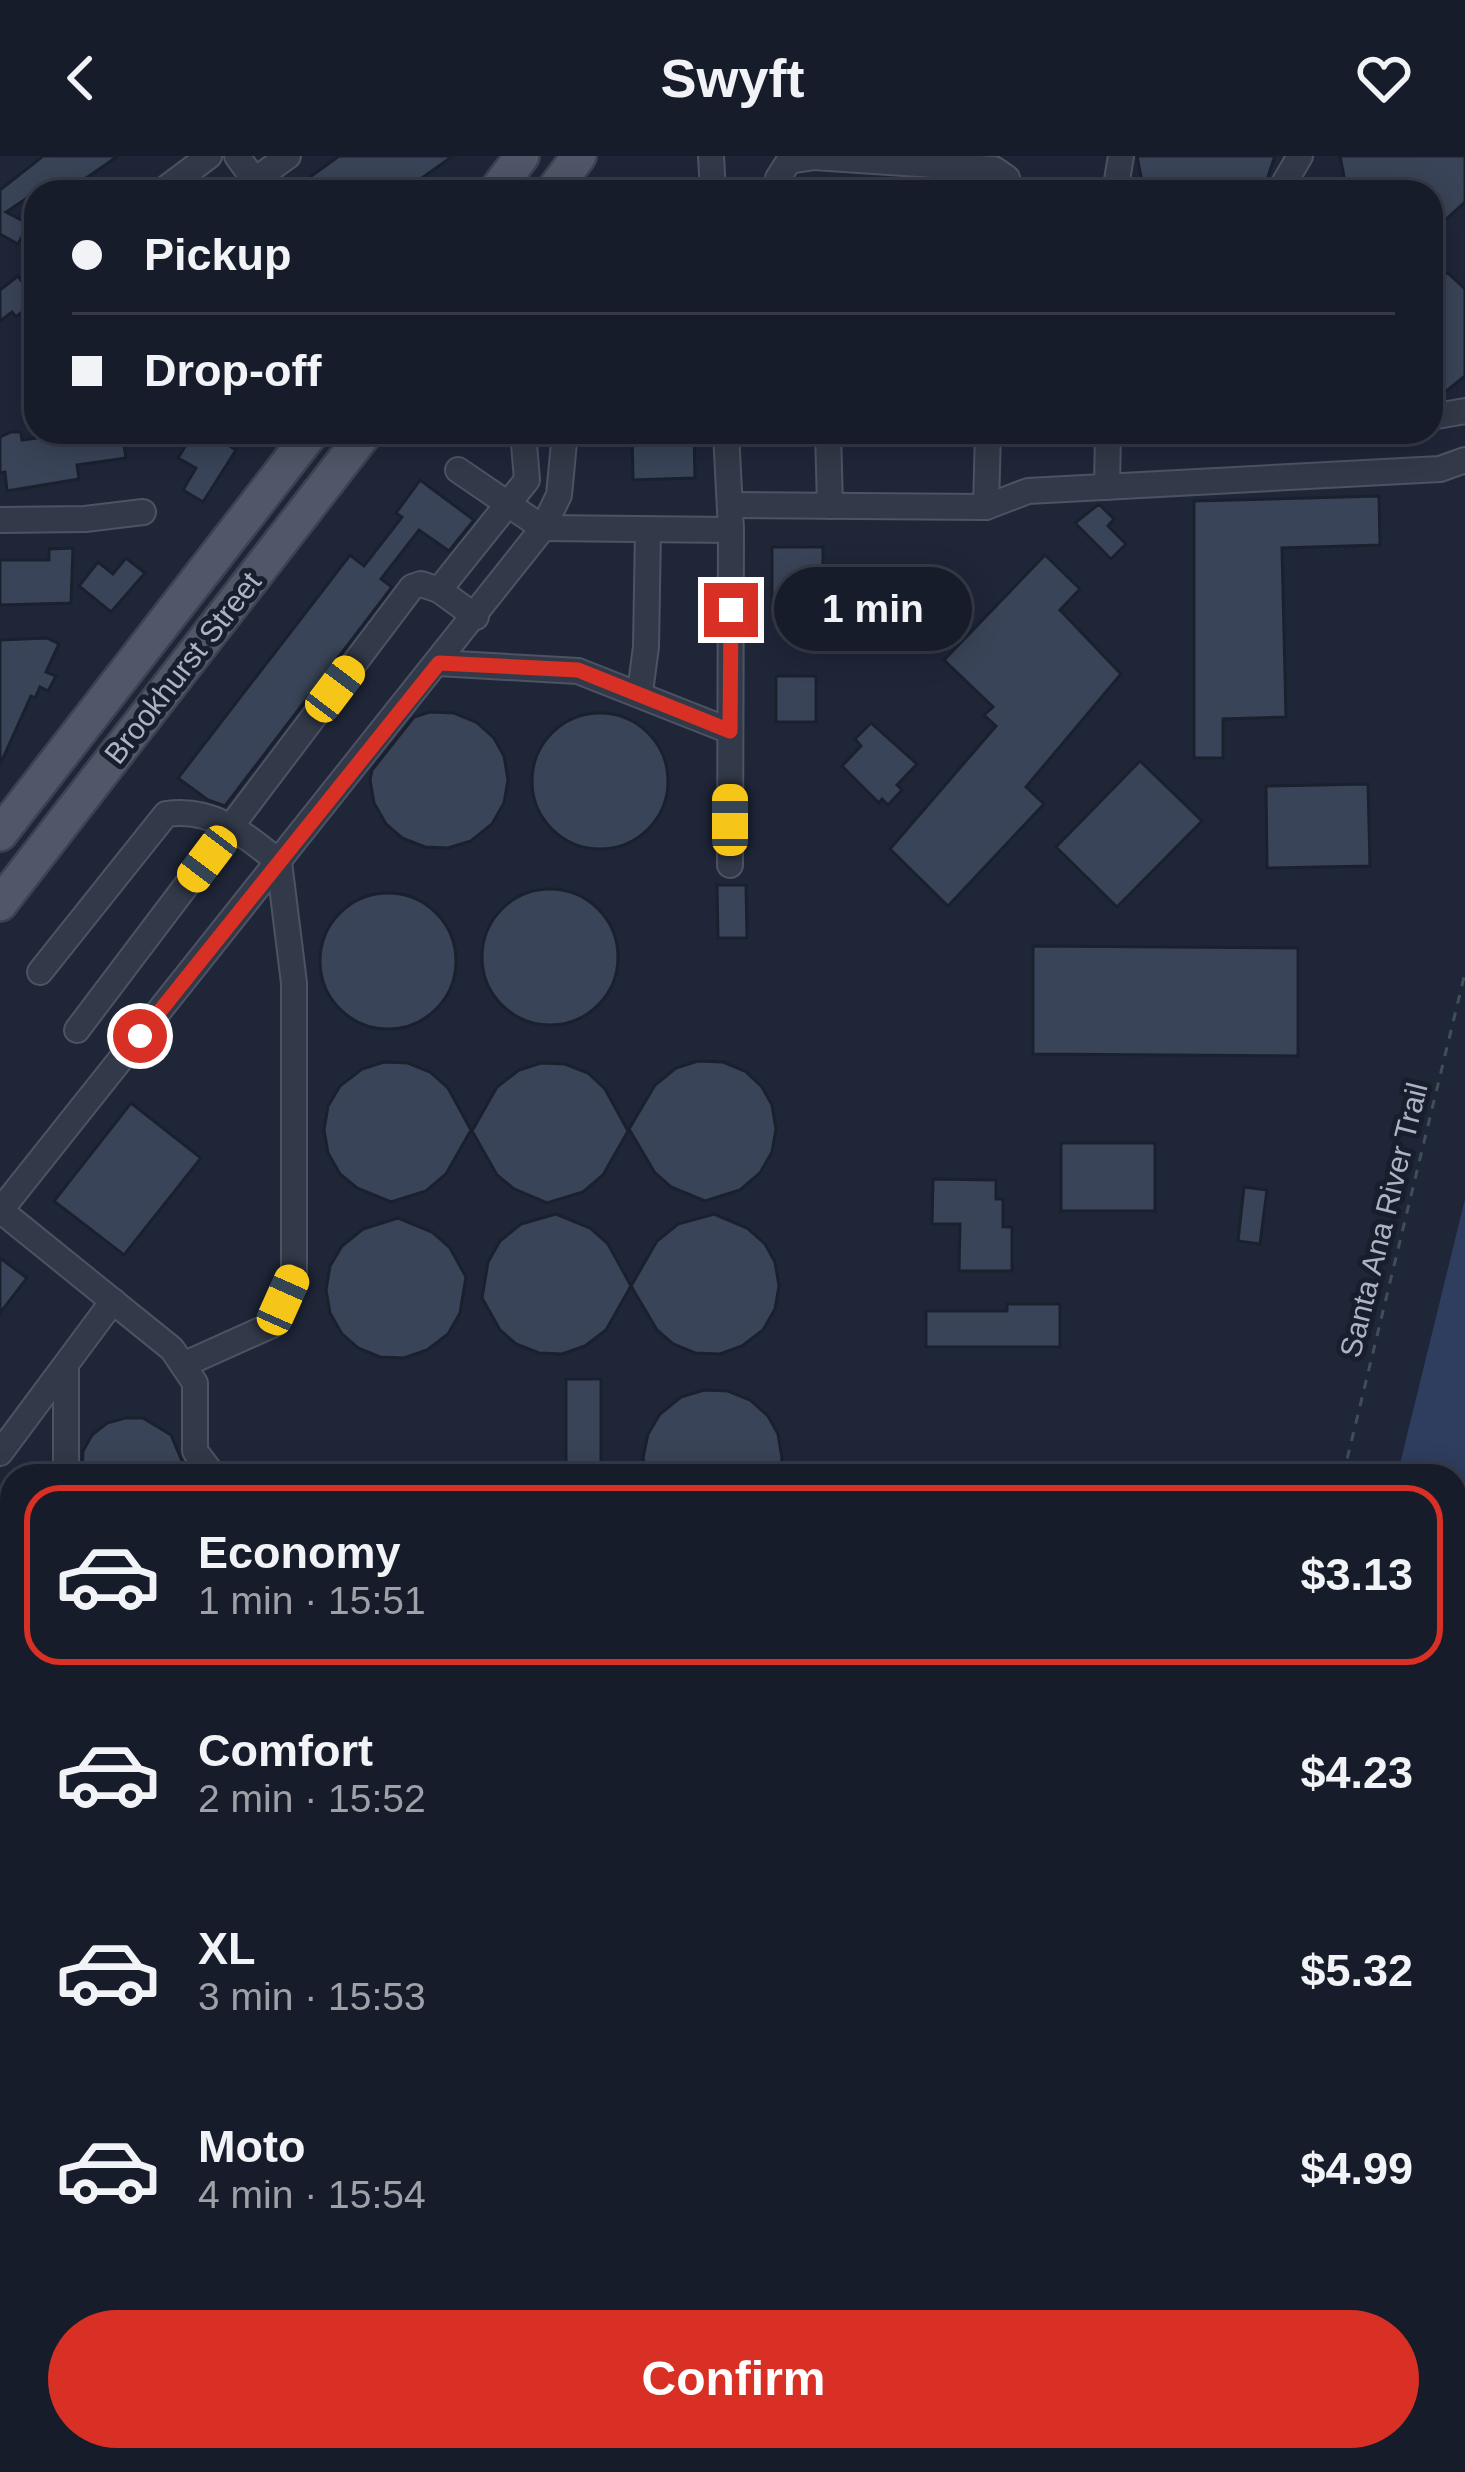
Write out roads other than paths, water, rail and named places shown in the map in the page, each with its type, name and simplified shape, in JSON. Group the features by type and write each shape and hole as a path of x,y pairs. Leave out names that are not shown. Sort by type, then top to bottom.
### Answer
{"main road":[{"name":"Brookhurst Street","path":"0,834 303,444"},
{"name":"Brookhurst Street","path":"0,904 357,444"}],"street":[{"path":"176,180 209,156"},
{"path":"265,180 288,156"},
{"path":"778,180 789,160 814,157 994,169 1007,180"},
{"path":"439,590 527,480 524,444"},
{"path":"205,1464 195,1451 195,1383 172,1349 0,1210 543,528 559,495 565,444"},
{"path":"727,444 730,865"},
{"path":"828,444 830,506"},
{"path":"986,507 988,444"},
{"path":"1107,487 1108,444"},
{"path":"458,470 543,528 648,530 830,506 986,507 1028,490 1440,469 1465,460"},
{"path":"0,520 85,519 143,512"},
{"path":"640,692 646,647 648,530"},
{"path":"77,1030 412,586 439,590 476,617"},
{"path":"439,663 578,670 730,731"},
{"path":"40,972 166,814 182,812 233,825 279,862 294,983 294,1275 272,1325 183,1365"},
{"path":"0,1453 113,1301"},
{"path":"66,1365 66,1464"}],"water":[{"path":"1465,1199 1465,1464 1400,1464"}]}
